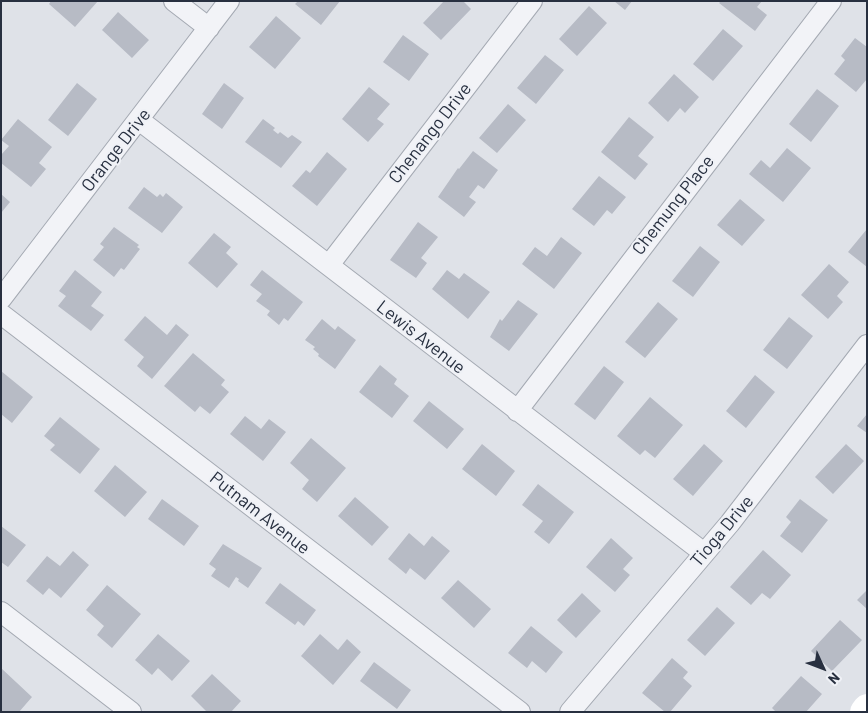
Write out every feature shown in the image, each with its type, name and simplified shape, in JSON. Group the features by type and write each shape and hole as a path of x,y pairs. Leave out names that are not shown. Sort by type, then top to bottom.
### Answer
{"main road":[{"path":"864,712 867,708"}],"street":[{"path":"174,1 209,28"},
{"name":"Orange Drive","path":"1,299 229,1"},
{"name":"Chenango Drive","path":"329,265 532,1"},
{"name":"Chemung Place","path":"517,411 831,1"},
{"name":"Lewis Avenue","path":"139,120 704,554"},
{"name":"Putnam Avenue","path":"1,314 520,712"},
{"name":"Tioga Drive","path":"570,712 730,523 867,345"},
{"path":"1,612 131,712"}],"building":[{"path":"51,1 98,1 75,27 49,4"},
{"path":"298,1 340,1 321,25 295,4"},
{"path":"444,1 463,1 471,9 441,40 423,23"},
{"path":"614,1 632,1 625,10"},
{"path":"721,1 762,1 757,7 767,15 755,31 719,3"},
{"path":"589,6 607,23 577,56 559,39"},
{"path":"118,12 149,40 132,58 102,30"},
{"path":"276,16 301,38 275,69 249,47"},
{"path":"723,29 743,46 713,81 693,64"},
{"path":"403,35 429,54 409,81 383,62"},
{"path":"855,38 867,47 867,79 856,92 834,74 845,60 841,56"},
{"path":"545,55 564,70 536,104 517,88"},
{"path":"674,74 699,97 685,113 680,108 668,122 648,103"},
{"path":"77,83 97,99 68,136 48,120"},
{"path":"224,83 244,98 222,129 202,114"},
{"path":"369,87 390,104 377,119 384,124 368,142 342,119"},
{"path":"817,89 839,106 811,142 789,124"},
{"path":"508,104 526,120 497,153 479,138"},
{"path":"629,117 654,137 638,156 648,164 635,180 601,152"},
{"path":"18,119 52,147 39,163 46,169 31,187 1,163 1,155 9,146 1,140"},
{"path":"263,119 275,128 273,130 278,134 280,132 288,138 292,135 302,142 281,168 245,142"},
{"path":"787,148 811,168 783,202 749,174 761,160 770,168"},
{"path":"473,151 498,170 484,189 478,185 469,197 476,202 464,217 438,197 458,168"},
{"path":"327,152 347,169 317,206 292,186 306,170 310,173"},
{"path":"599,176 626,197 612,214 607,210 594,226 572,209"},
{"path":"144,187 157,197 160,194 163,197 166,193 183,207 162,233 128,208"},
{"path":"1,194 10,202 1,213"},
{"path":"740,199 765,220 742,246 717,225"},
{"path":"418,222 438,237 421,258 427,263 416,278 390,260"},
{"path":"114,227 139,245 137,247 140,249 124,270 121,268 114,277 93,260 104,247 100,244"},
{"path":"867,229 867,267 848,252"},
{"path":"214,233 231,247 226,253 238,264 217,288 188,263"},
{"path":"561,237 582,253 554,289 522,264 535,247 547,256"},
{"path":"700,246 720,262 693,297 672,281"},
{"path":"829,264 849,282 837,296 843,302 828,319 801,295"},
{"path":"75,270 102,292 91,306 104,315 91,331 58,306 66,296 59,291"},
{"path":"262,270 303,302 288,321 284,318 279,325 267,315 270,311 256,301 262,294 250,285"},
{"path":"447,270 459,279 464,273 490,292 468,319 432,289"},
{"path":"518,300 538,314 509,351 490,337 500,319 502,321"},
{"path":"658,302 678,319 645,358 625,342"},
{"path":"145,316 167,335 176,324 189,335 152,379 137,366 144,357 124,340"},
{"path":"789,317 813,336 787,369 763,350"},
{"path":"322,319 335,330 338,326 356,340 335,369 318,356 319,354 313,349 315,347 305,340"},
{"path":"193,353 225,380 221,385 229,392 210,414 200,406 195,412 164,386"},
{"path":"380,365 397,379 394,384 409,396 392,418 359,392"},
{"path":"604,366 624,382 595,420 574,404"},
{"path":"1,371 33,397 12,423 1,414"},
{"path":"755,375 775,392 746,428 726,411"},
{"path":"650,397 683,425 655,458 645,450 640,455 617,436"},
{"path":"429,401 464,429 447,449 413,421"},
{"path":"867,414 867,433 857,426"},
{"path":"245,416 261,429 269,419 286,432 263,461 230,434"},
{"path":"60,417 100,449 80,474 50,450 55,445 44,436"},
{"path":"311,438 346,468 317,502 302,489 309,480 290,463"},
{"path":"482,444 515,471 496,496 462,469"},
{"path":"704,444 723,461 693,496 673,479"},
{"path":"846,444 864,461 833,494 815,477"},
{"path":"115,465 147,492 125,517 94,491"},
{"path":"538,484 574,512 549,544 534,532 543,521 522,505"},
{"path":"355,497 389,527 372,546 338,516"},
{"path":"162,499 199,526 184,546 148,519"},
{"path":"800,499 828,520 802,553 780,536 791,522 786,517"},
{"path":"1,526 26,545 8,567 1,562"},
{"path":"409,533 424,546 432,536 450,551 425,580 410,568 406,574 388,559"},
{"path":"611,538 633,558 623,569 630,575 615,592 586,567"},
{"path":"223,544 262,568 248,588 238,581 239,579 236,577 229,588 211,576 216,569 209,564"},
{"path":"763,550 791,575 770,599 762,593 751,605 730,587"},
{"path":"73,551 89,565 61,598 49,588 43,595 26,581 47,556 60,566"},
{"path":"458,580 491,609 474,628 441,598"},
{"path":"280,583 316,610 304,626 298,621 295,625 265,603"},
{"path":"107,585 141,614 112,648 97,635 104,626 86,610"},
{"path":"867,590 867,609 857,600"},
{"path":"582,593 601,611 576,638 557,620"},
{"path":"717,607 735,623 705,656 687,640"},
{"path":"840,620 862,640 832,671 811,651"},
{"path":"531,626 563,652 546,673 532,661 527,668 508,653"},
{"path":"158,634 190,661 172,681 158,668 152,675 135,660"},
{"path":"320,634 338,650 347,639 361,652 333,685 301,656"},
{"path":"672,658 688,672 683,678 692,686 670,712 665,712 642,693"},
{"path":"374,662 411,690 397,709 360,681"},
{"path":"1,668 32,697 19,712 1,712"},
{"path":"212,674 241,701 231,712 207,712 191,696"},
{"path":"801,676 822,694 806,712 776,712 772,708"}]}
